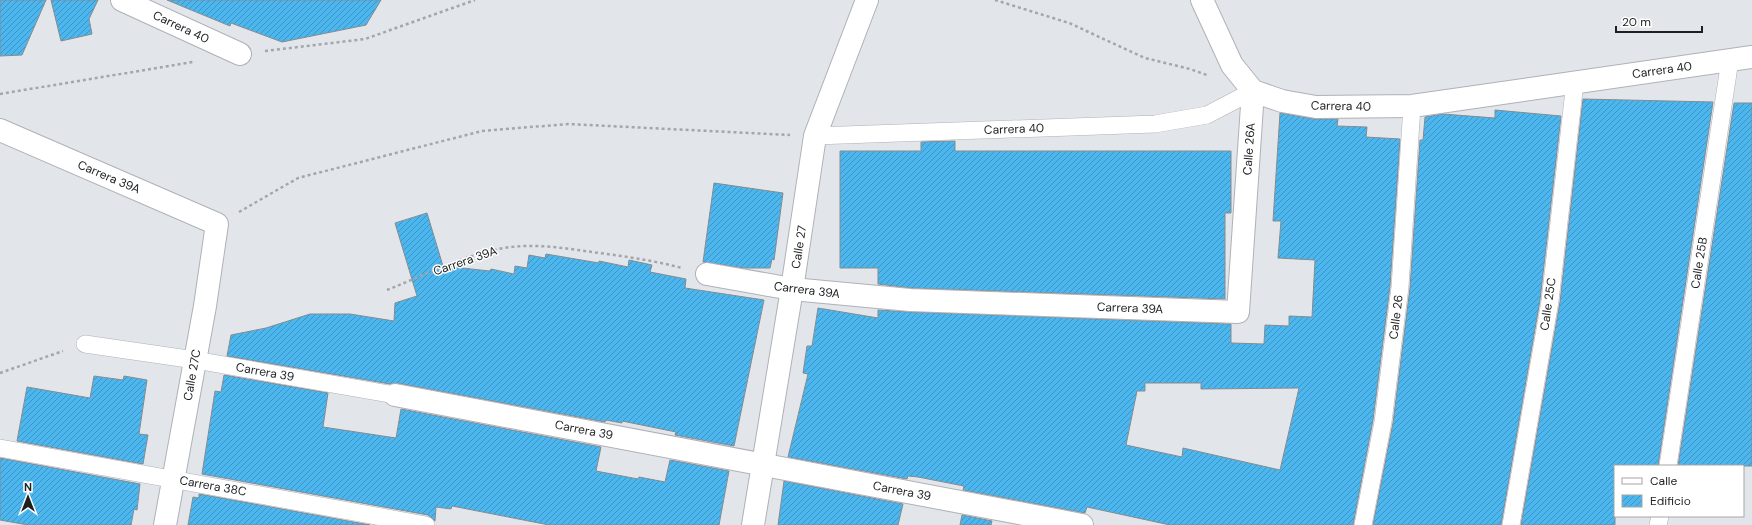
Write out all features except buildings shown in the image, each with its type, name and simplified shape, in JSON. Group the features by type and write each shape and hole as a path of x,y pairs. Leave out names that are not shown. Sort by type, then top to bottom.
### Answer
{"street":[{"name":"Carrera 40","path":"122,0 240,54"},
{"name":"Calle 27","path":"753,525 792,289 815,136 867,0"},
{"path":"1202,0 1232,65 1253,91"},
{"name":"Carrera 40","path":"1253,91 1282,101 1316,108 1412,106 1752,57"},
{"name":"Calle 26A","path":"1238,312 1253,91"},
{"name":"Carrera 39A","path":"0,130 217,224"},
{"name":"Calle 27C","path":"165,525 195,360 217,224"},
{"name":"Carrera 39A","path":"707,274 792,289 910,300 1238,312"},
{"name":"Carrera 39","path":"395,395 1082,525"}],"lane":[{"name":"Calle 25B","path":"1668,465 1730,60"},
{"name":"Calle 25C","path":"1511,525 1550,301 1575,82"},
{"name":"Carrera 40","path":"815,136 1155,124 1207,115 1253,91"},
{"name":"Calle 26","path":"1363,525 1383,422 1400,287 1412,106"},
{"name":"Carrera 39","path":"85,344 195,360 395,395"},
{"name":"Carrera 38C","path":"0,448 174,478 426,525"}],"path":[{"path":"995,0 1069,22 1144,58 1190,69 1211,76"},
{"path":"217,224 298,178 482,131 568,124 815,136"},
{"name":"Carrera 39A","path":"387,290 467,258 504,248 538,246 651,260 707,274"},
{"path":"0,373 85,344"}]}
